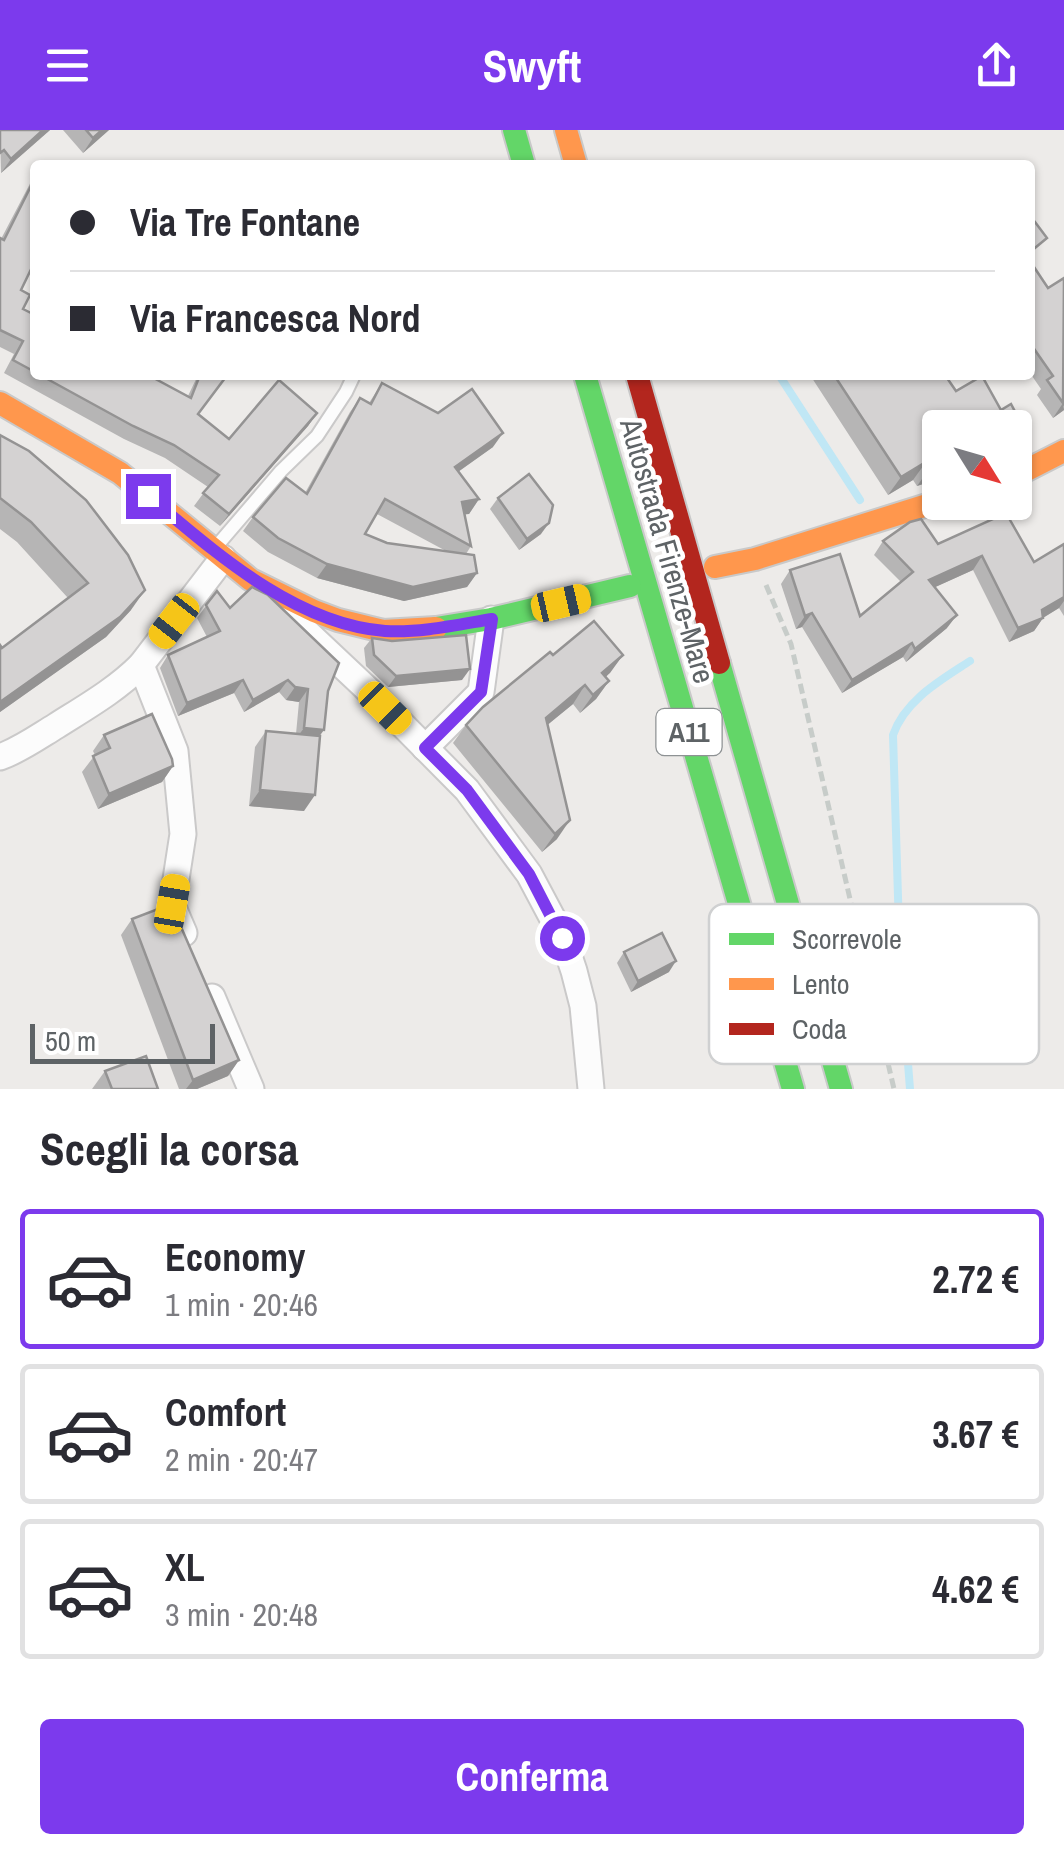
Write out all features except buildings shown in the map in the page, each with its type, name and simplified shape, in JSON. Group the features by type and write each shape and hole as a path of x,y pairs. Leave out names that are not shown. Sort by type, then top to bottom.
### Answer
{"main road":[{"path":"514,130 523,160"},
{"path":"566,130 575,160"},
{"name":"Autostrada Firenze-Mare","path":"585,380 740,904"},
{"name":"Autostrada Firenze-Mare","path":"637,380 788,904"},
{"path":"0,403 120,473 251,580 314,611 373,629 408,631 492,619 630,586"},
{"path":"1032,467 1064,451"},
{"path":"716,567 754,559 922,507"},
{"name":"Autostrada Firenze-Mare","path":"787,1064 794,1089"},
{"name":"Autostrada Firenze-Mare","path":"834,1064 841,1089"}],"street":[{"path":"0,757 113,690 141,665 218,554"},
{"path":"251,580 467,790 529,874 574,970 592,1089"},
{"path":"425,748 481,692 492,619"},
{"path":"141,665 175,751 183,834 172,904 251,1089"}],"lane":[{"path":"218,554 281,471 317,436 352,380"}],"path":[{"path":"754,559 791,644 851,904"},
{"path":"888,1064 894,1089"}],"waterway":[{"path":"782,380 860,500"},
{"path":"898,904 893,735 915,701 970,661"},
{"path":"908,1064 910,1089"}],"traffic: fast":[{"path":"514,130 523,160"},
{"path":"586,380 739,904"},
{"path":"436,628 630,586"},
{"path":"719,663 788,904"},
{"path":"786,1064 793,1089"},
{"path":"834,1064 841,1089"}],"traffic: slow":[{"path":"566,130 575,160"},
{"path":"0,403 120,473 251,580 338,620 383,631 436,628"},
{"path":"1032,467 1064,451"},
{"path":"715,567 755,559 922,507"}],"traffic: jam":[{"path":"638,380 719,663"}],"route":[{"path":"148,496 251,580 338,620 373,629 408,631 492,619 481,692 425,748 467,790 529,874 562,938"}]}
